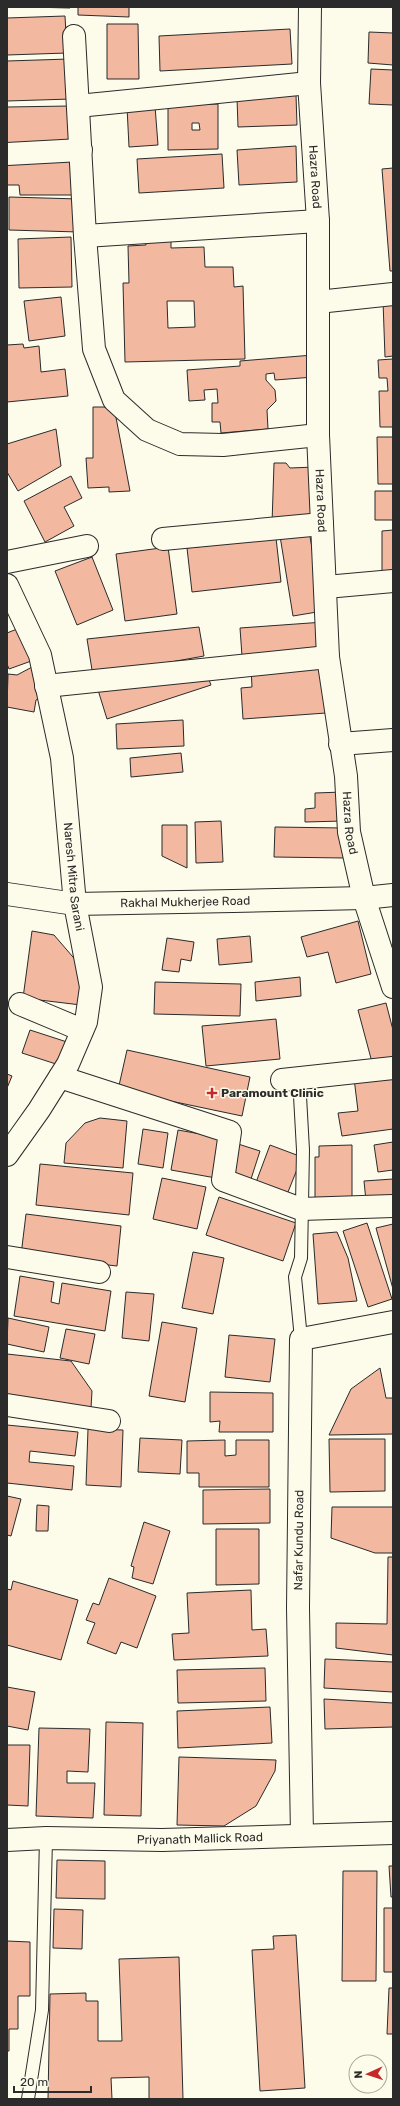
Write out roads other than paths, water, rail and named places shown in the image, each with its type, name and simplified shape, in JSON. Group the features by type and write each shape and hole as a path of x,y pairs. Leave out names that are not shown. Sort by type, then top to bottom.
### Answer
{"street":[{"name":"Hazra Road","path":"310,7 309,83 318,221 318,435 328,657 346,776 349,832 364,898 393,987"},
{"path":"74,36 85,236 94,349 114,400 147,430 180,444 223,445 318,435"},
{"path":"78,106 309,83"},
{"path":"7,154 81,150"},
{"path":"85,236 318,221"},
{"path":"318,302 393,294"},
{"path":"163,539 322,524"},
{"path":"7,562 87,546"},
{"path":"326,587 393,581"},
{"name":"Naresh Mitra Sarani","path":"7,585 40,655 62,758 75,904 91,987 86,1022 68,1064 7,1155"},
{"path":"46,686 328,657"},
{"path":"340,744 393,740"},
{"name":"Rakhal Mukherjee Road","path":"7,894 75,904 364,898 393,895"},
{"path":"20,1004 82,1030"},
{"path":"291,1079 393,1068"},
{"path":"60,1077 230,1132 223,1180 301,1209 393,1206"},
{"path":"7,1257 99,1272"},
{"path":"301,1339 393,1322"},
{"name":"Nafar Kundu Road","path":"301,1339 298,1608 302,1835"},
{"path":"7,1405 109,1421"},
{"name":"Priyanath Mallick Road","path":"7,1840 46,1838 162,1840 302,1835 393,1834"}],"lane":[{"path":"291,1079 303,1150 301,1209 302,1258 295,1277 301,1339"},
{"path":"28,2099 42,2010 46,1838"}],"place":[{"name":"Paramount Clinic","path":"212,1093"}]}
